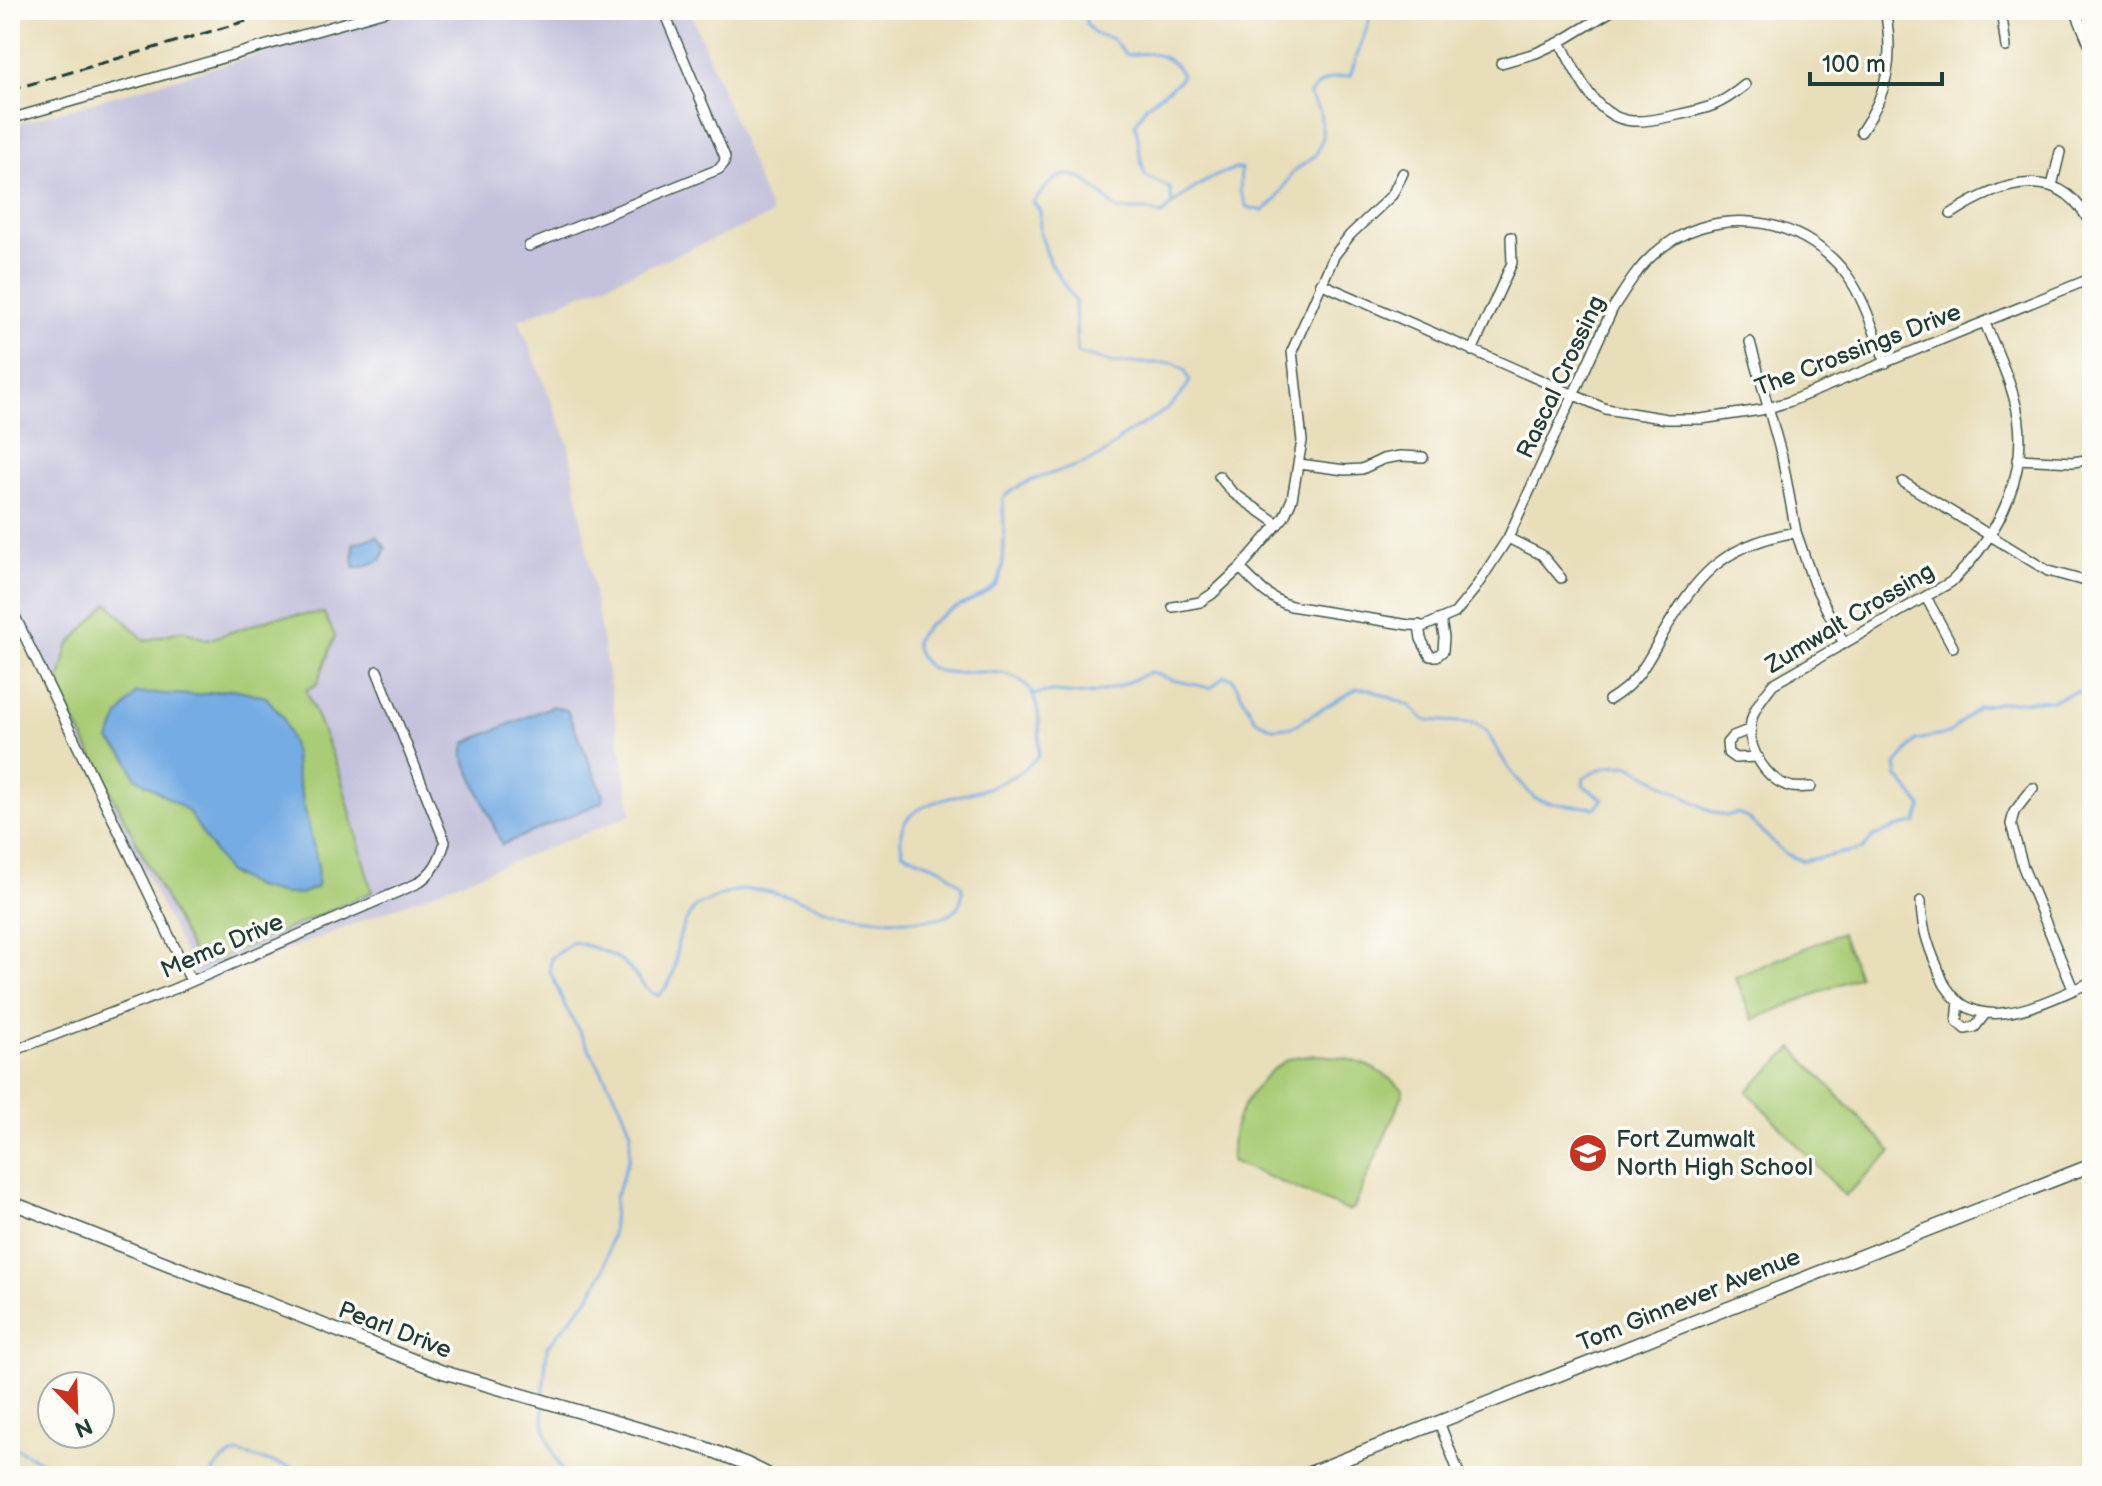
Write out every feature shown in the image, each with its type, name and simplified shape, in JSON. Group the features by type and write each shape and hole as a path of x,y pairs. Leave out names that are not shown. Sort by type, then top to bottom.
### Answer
{"main road":[{"name":"Tom Ginnever Avenue","path":"1302,1476 2092,1165"},
{"name":"Pearl Drive","path":"10,1202 388,1352 518,1396 705,1448 771,1476"}],"street":[{"path":"10,119 389,10"},
{"path":"529,246 719,169 724,163 725,157 663,10"},
{"path":"1501,63 1560,42 1613,10"},
{"path":"1861,132 1879,106 1889,69 1890,38 1885,10"},
{"path":"2001,10 2006,47"},
{"path":"2075,10 2092,51"},
{"path":"1560,42 1598,104 1612,115 1632,122 1716,107 1745,85"},
{"path":"2052,186 2060,152"},
{"path":"1173,607 1200,602 1240,568 1278,524 1292,499 1302,441 1292,351 1334,256 1350,235 1392,195 1403,173"},
{"path":"1951,214 1968,203 2013,184 2037,181 2075,200 2092,228"},
{"name":"Rascal Crossing","path":"1240,568 1278,602 1291,606 1419,625 1455,613 1465,604 1508,538 1597,338 1635,274 1669,242 1691,229 1723,221 1756,221 1781,227 1805,238 1830,256 1847,275 1859,296 1886,363"},
{"path":"1472,351 1512,263 1511,237"},
{"name":"The Crossings Drive","path":"1320,283 1572,396 1606,409 1667,419 1728,417 1768,408 2092,278"},
{"name":"Zumwalt Crossing","path":"1811,787 1793,787 1778,781 1763,768 1758,757 1735,758 1728,753 1727,743 1733,736 1751,729 1757,705 1773,684 1951,582 1972,562 1991,537 2009,501 2018,459 2019,432 2015,399 1985,323"},
{"path":"1750,342 1782,457 1796,532 1814,584 1844,644"},
{"path":"1299,464 1345,470 1362,469 1383,459 1400,456 1423,457"},
{"path":"2018,459 2073,462 2092,459"},
{"path":"1219,476 1232,492 1278,524"},
{"path":"1903,482 2058,576 2092,583"},
{"path":"1609,700 1636,681 1684,596 1708,569 1738,550 1772,536 1796,532"},
{"path":"1508,538 1542,555 1561,578"},
{"path":"1926,597 1953,647"},
{"path":"10,606 191,981"},
{"path":"1419,625 1426,651 1430,656 1437,656 1443,651 1441,620"},
{"name":"Memc Drive","path":"10,1052 191,981 416,884 432,874 440,861 445,842 377,671"},
{"path":"1751,729 1751,743 1758,757"},
{"path":"2033,788 2014,812 2011,824 2023,867 2073,989"},
{"path":"1921,901 1921,920 1946,988 1959,1001 1985,1014 2029,1007 2092,982"},
{"path":"1959,1001 1957,1022 1965,1029 1975,1027 1985,1014"},
{"path":"1439,1422 1460,1476"}],"shaded area":[{"path":"413,10 690,10 772,215 519,320 569,445 632,815 200,984 10,599 10,126"}],"green space":[{"path":"108,603 145,641 182,630 207,640 276,617 324,613 335,636 317,684 306,690 340,774 372,892 200,967 58,688 68,646"},
{"path":"1841,933 1859,976 1753,1020 1735,977"},
{"path":"1793,1048 1892,1152 1845,1196 1747,1091"},
{"path":"1320,1055 1364,1064 1403,1089 1354,1208 1348,1211 1231,1161 1233,1133 1257,1086 1285,1061 1298,1056"}],"water":[{"path":"377,536 386,548 381,560 354,567 353,544"},
{"path":"234,689 266,697 283,717 293,747 318,865 317,887 301,894 283,894 255,887 227,872 188,811 135,777 127,758 109,740 119,716 136,693 197,695"},
{"path":"552,706 567,710 603,794 602,802 502,845 463,756 465,743"}],"waterway":[{"path":"1087,10 1086,24 1095,34 1111,38 1127,55 1143,53 1166,58 1182,75 1179,81 1146,106 1135,124 1146,176 1170,188 1172,203"},
{"path":"543,1397 547,1347 590,1296 604,1270 612,1234 615,1198 629,1158 631,1132 620,1104 565,1006 550,971 551,958 573,942 601,950 626,965 644,986 658,996 673,974 680,935 691,913 696,906 730,892 768,892 859,917 887,919 943,917 958,907 962,886 943,869 903,853 901,835 905,822 928,805 990,787 1027,767 1038,757 1038,712 1027,686 1009,675 941,671 924,662 915,641 926,627 940,617 984,594 996,584 1003,555 1003,498 1025,483 1103,454 1124,436 1169,407 1190,381 1185,370 1174,363 1113,363 1077,353 1075,301 1049,261 1040,231 1040,211 1033,202 1054,180 1065,175 1090,184 1117,210 1146,210 1162,215 1198,186 1241,168 1240,191 1247,207 1263,211 1276,200 1293,172 1316,155 1323,137 1320,112 1309,95 1327,80 1350,76 1373,10"},
{"path":"1034,695 1047,692 1101,692 1150,672 1211,688 1224,676 1232,678 1255,719 1272,728 1292,727 1356,689 1369,689 1409,705 1425,720 1475,723 1486,731 1509,769 1534,798 1549,803 1595,808 1603,799 1583,785 1584,777 1609,766 1630,765 1710,811 1726,816 1738,813 1750,820 1784,853 1803,861 1863,849 1874,836 1916,823 1922,807 1898,777 1896,765 1916,740 1948,734 1978,707 2053,700 2076,692 2092,695"},
{"path":"543,1405 549,1442 565,1476"},
{"path":"10,1445 68,1476"},
{"path":"211,1476 222,1462 238,1453 322,1476"}],"railway":[{"path":"10,90 284,10"}],"place":[{"name":"Fort Zumwalt North High School","path":"1588,1153"}]}
